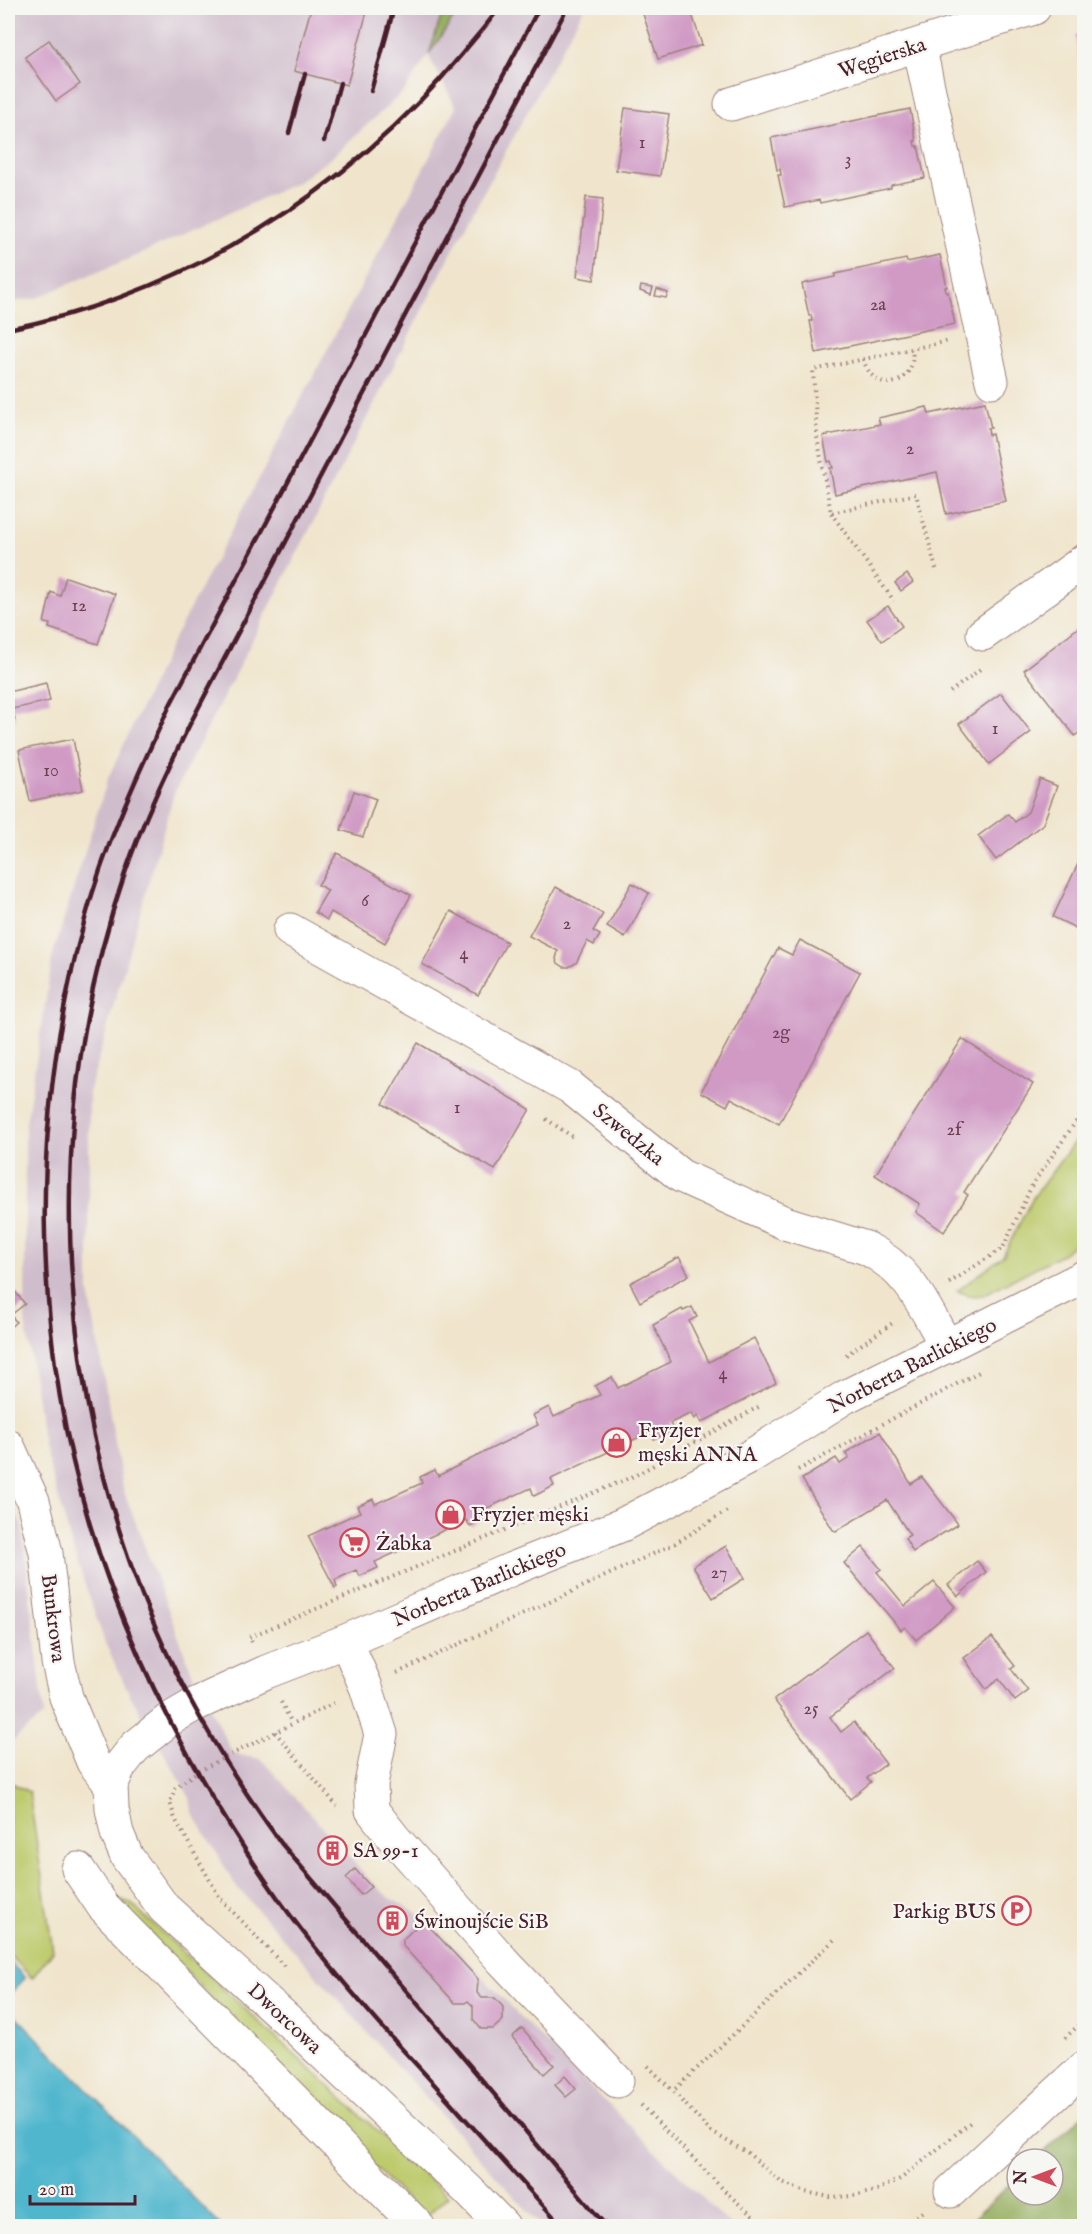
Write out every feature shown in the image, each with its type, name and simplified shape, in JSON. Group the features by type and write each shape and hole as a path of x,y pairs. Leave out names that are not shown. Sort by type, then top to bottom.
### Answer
{"street":[{"name":"Węgierska","path":"730,104 1034,8"},
{"path":"919,45 992,381"},
{"path":"983,634 1084,561"},
{"name":"Szwedzka","path":"290,930 570,1087 681,1176 785,1222 878,1254 912,1284 947,1347"},
{"name":"Norberta Barlickiego","path":"111,1785 120,1766 135,1747 170,1719 194,1705 266,1672 346,1641 512,1569 622,1525 748,1458 845,1397 1084,1277"},
{"name":"Bunkrowa","path":"8,1446 33,1502 46,1553 58,1662 66,1697 93,1762 111,1785"},
{"path":"346,1641 366,1687 381,1734 371,1784 372,1810 393,1837 503,1961 617,2081"},
{"name":"Dworcowa","path":"111,1785 112,1809 120,1841 127,1857 164,1908 293,2025 443,2166 503,2226"},
{"path":"78,1869 103,1906 418,2226"},
{"path":"951,2191 1084,2068"}],"path":[{"path":"894,601 831,513 817,437 813,370 952,340 979,319"},
{"path":"863,359 870,375 877,381 891,383 906,376 912,362 912,349"},
{"path":"831,513 916,494 936,569"},
{"path":"838,1360 882,1332 921,1301 1003,1248 1032,1185 1084,1110"},
{"path":"795,1472 983,1369"},
{"path":"249,1637 634,1476 769,1401"},
{"path":"170,1802 175,1788 198,1771 366,1687 674,1544 735,1506"},
{"path":"834,1940 673,2091 710,2132 748,2154 780,2181 805,2192 830,2197 854,2196 875,2191 902,2178 979,2115"},
{"path":"1063,2040 1084,2020"},
{"path":"617,2081 729,2195 764,2226"}],"shaded area":[{"path":"8,8 444,8 430,51 460,8 584,8 470,217 174,793 89,1092 89,1292 123,1489 191,1670 233,1754 261,1759 369,1879 388,1897 425,1917 529,2026 731,2226 541,2226 236,1886 192,1811 190,1798 130,1695 105,1643 72,1546 44,1447 25,1320 25,1130 53,954 108,778 171,644 456,107 428,55 404,91 331,158 296,183 138,255 36,298 8,303"},
{"path":"8,1494 22,1526 44,1715 8,1745"}],"green space":[{"path":"444,8 460,8 429,54"},
{"path":"1084,1129 1084,1223 1077,1241 1064,1253 983,1295 972,1296 957,1291 1003,1256 1032,1199"},
{"path":"8,1781 29,1792 53,1951 32,1978 8,1953"},
{"path":"122,1900 130,1903 448,2196 424,2218 119,1903"},
{"path":"1084,2114 1084,2226 966,2226 1005,2189 1005,2207 1065,2207 1065,2147 1050,2147"}],"water":[{"path":"8,1960 25,1978 8,1997"},
{"path":"8,2008 221,2226 8,2226"}],"building":[{"path":"311,8 368,8 347,85 294,71"},
{"path":"641,8 690,8 702,45 658,59"},
{"path":"1084,32 1084,79 1083,79 1075,35"},
{"path":"49,40 80,84 56,101 25,57"},
{"path":"625,108 669,114 660,176 616,170"},
{"path":"910,109 915,146 918,146 925,178 891,185 891,188 820,203 819,200 785,207 778,175 781,175 780,169 777,170 771,138"},
{"path":"586,197 603,199 594,280 577,277"},
{"path":"940,255 947,287 945,287 946,293 948,292 955,324 816,353 811,315 809,316 802,284 835,277 835,274 906,259 907,262"},
{"path":"641,286 653,288 651,295 640,291"},
{"path":"657,289 668,293 666,298 655,296"},
{"path":"985,402 991,428 988,428 989,435 992,434 1006,501 946,514 937,472 835,494 830,468 833,468 831,461 828,462 823,436 880,424 878,418 927,407 929,414"},
{"path":"907,574 913,582 901,591 895,583"},
{"path":"66,577 115,594 98,644 49,628 50,624 44,623 51,592 60,596"},
{"path":"888,606 902,626 882,641 867,620"},
{"path":"1084,623 1084,728 1075,736 1024,670"},
{"path":"46,683 50,701 12,709 15,720 8,721 8,692"},
{"path":"1001,693 1031,732 989,764 959,724"},
{"path":"73,739 83,790 30,801 19,750"},
{"path":"1040,779 1057,786 1043,824 996,860 978,836 1008,814 1015,822 1028,812"},
{"path":"354,791 376,799 363,837 341,830"},
{"path":"1084,851 1084,932 1053,917"},
{"path":"337,853 411,895 385,943 331,912 327,920 315,912 328,890 318,885"},
{"path":"632,883 649,893 625,938 607,927"},
{"path":"556,887 603,914 593,931 600,935 594,945 587,941 576,963 569,967 558,963 556,959 558,951 529,936"},
{"path":"451,911 507,942 478,995 422,964"},
{"path":"800,940 860,972 779,1124 731,1098 727,1106 701,1092 778,948 792,955"},
{"path":"962,1039 1033,1084 964,1192 968,1195 944,1232 916,1212 920,1204 875,1175"},
{"path":"418,1043 530,1109 495,1170 383,1104"},
{"path":"679,1257 689,1275 640,1302 630,1283"},
{"path":"8,1283 25,1304 11,1315 16,1322 8,1329"},
{"path":"692,1307 697,1317 689,1321 709,1362 754,1338 776,1383 701,1423 698,1416 694,1419 692,1413 670,1423 673,1430 654,1439 650,1432 551,1479 554,1486 534,1496 531,1488 483,1510 487,1517 470,1526 466,1520 375,1562 378,1568 360,1576 356,1570 335,1580 337,1587 335,1588 308,1536 360,1512 357,1506 373,1499 375,1504 422,1483 420,1477 435,1470 438,1476 538,1425 533,1415 549,1407 554,1417 600,1395 595,1386 612,1377 618,1388 671,1362 653,1325 682,1309 683,1311"},
{"path":"880,1432 911,1484 922,1477 958,1524 913,1552 905,1538 910,1535 887,1500 836,1531 833,1530 802,1479 836,1458 840,1464 849,1458 845,1453"},
{"path":"726,1546 745,1578 713,1598 693,1566"},
{"path":"863,1547 881,1569 877,1572 905,1606 934,1582 955,1607 916,1640 905,1627 901,1630 844,1563"},
{"path":"977,1561 986,1572 958,1596 948,1585"},
{"path":"866,1630 895,1668 830,1717 841,1732 854,1722 886,1764 867,1778 871,1782 850,1799 774,1700"},
{"path":"992,1637 1015,1666 1011,1669 1028,1691 1015,1701 999,1679 986,1689 964,1658"},
{"name":"SA 99-1","path":"332,1842 340,1851 332,1858 324,1850"},
{"path":"355,1869 371,1887 361,1895 346,1878"},
{"name":"Świnoujście SiB","path":"397,1910 404,1918 389,1932 382,1923"},
{"path":"420,1923 426,1923 478,1979 477,1993 482,1998 495,1998 503,2007 503,2020 493,2029 481,2029 473,2019 473,2006 468,2001 455,2003 403,1946 403,1939"},
{"path":"522,2028 554,2065 544,2074 512,2037"},
{"path":"565,2076 576,2089 566,2097 555,2085"}],"railway":[{"path":"371,91 394,8"},
{"path":"8,329 73,313 137,291 199,263 258,230 315,192 368,150 417,104 486,26 499,8"},
{"path":"539,8 170,705 123,810 93,891 67,994 54,1069 47,1146 45,1222 48,1299 57,1375 71,1451 90,1525 106,1575 146,1671 169,1718 220,1810 277,1897 312,1943 386,2032 562,2226"},
{"path":"567,8 192,720 140,834 125,873 99,963 81,1055 72,1148 70,1241 77,1334 92,1426 115,1517 159,1637 189,1698 242,1787 281,1843 606,2226"},
{"path":"289,133 305,74"},
{"path":"324,141 340,83"}],"place":[{"name":"Fryzjer męski ANNA","path":"617,1442"},
{"name":"Fryzjer męski","path":"450,1514"},
{"name":"Żabka","path":"355,1543"},
{"name":"SA 99-1","path":"332,1850"},
{"name":"Parkig BUS","path":"1017,1911"},
{"name":"Świnoujście SiB","path":"393,1921"}]}
